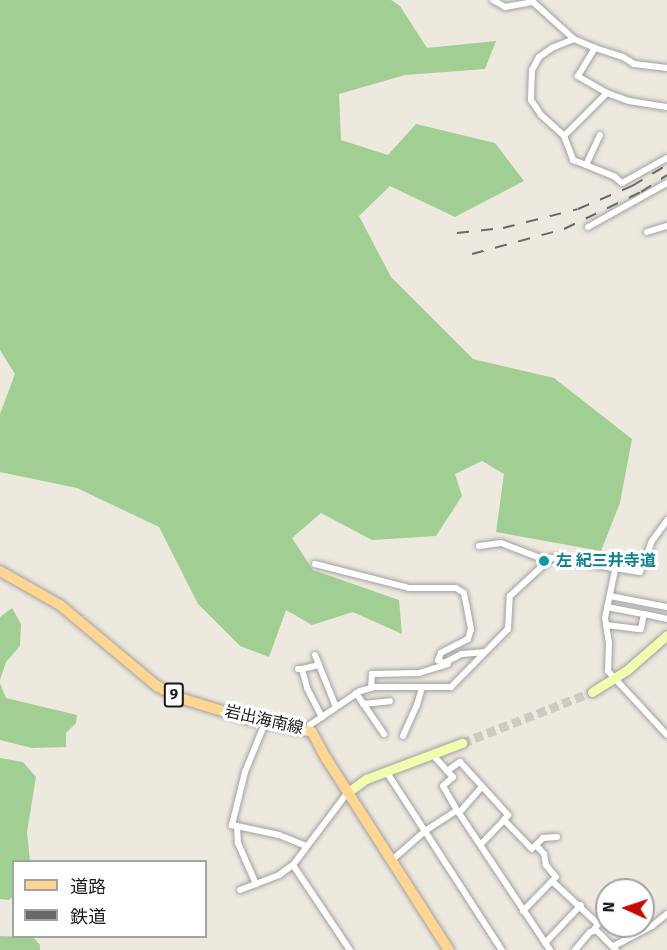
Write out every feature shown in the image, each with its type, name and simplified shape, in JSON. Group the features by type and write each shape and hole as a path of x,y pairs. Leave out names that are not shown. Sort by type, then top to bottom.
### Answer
{"main road":[{"name":"岩出海南線","path":"0,571 60,605 165,690 180,698 265,723 309,730 449,950"},
{"path":"592,692 642,658 667,635"},
{"path":"348,792 366,779 462,743"}],"street":[{"path":"493,0 505,7 532,2 574,39 623,57 634,64 667,68"},
{"path":"574,39 538,57 532,70 531,100 541,115 564,136 573,160 615,177 622,183 667,158"},
{"path":"595,48 578,76 607,93 629,101 667,107"},
{"path":"564,136 607,93"},
{"path":"586,165 600,135"},
{"path":"588,227 667,183"},
{"path":"647,232 667,226"},
{"path":"309,730 310,725 356,693 371,688 451,687 508,629 510,596 548,561 560,558 615,570 640,572 652,541 667,520"},
{"path":"479,546 501,543 548,561"},
{"path":"315,564 409,588 456,588 464,593 471,628 468,639 441,652 438,660 444,663 462,654 484,651"},
{"path":"615,570 607,607 608,671 667,735"},
{"path":"607,607 666,619 667,608 610,596"},
{"path":"606,625 642,629 644,614"},
{"path":"315,655 336,707"},
{"path":"371,688 372,674 419,673 446,666 453,659"},
{"path":"319,665 300,669 322,717"},
{"path":"403,736 422,688"},
{"path":"356,693 384,734"},
{"path":"363,704 390,701"},
{"path":"265,723 239,794 232,825 275,833 306,846"},
{"path":"433,755 453,777 443,786 458,812 550,950"},
{"path":"447,771 460,762 481,788 508,815 481,844"},
{"path":"386,771 502,950"},
{"path":"392,860 425,831 458,812 481,788"},
{"path":"240,890 279,875 293,865 348,792"},
{"path":"504,820 544,854 546,865 556,877 524,911"},
{"path":"237,826 238,843 256,884"},
{"path":"534,847 543,838 557,837"},
{"path":"293,865 350,950"},
{"path":"552,881 581,905 598,924 575,950"},
{"path":"545,943 581,905"},
{"path":"594,931 596,930 615,948 652,926 667,914"}],"green space":[{"path":"0,0 391,0 400,6 427,48 496,41 485,69 405,75 339,94 341,140 388,155 416,124 495,143 524,181 455,217 390,186 359,216 391,277 473,359 554,378 632,439 620,503 601,551 496,532 504,474 482,461 455,474 462,496 436,536 372,540 321,513 292,538 313,570 399,600 402,634 353,612 312,625 286,610 269,657 240,646 198,604 159,527 77,488 0,472 0,414 15,374 0,350"},
{"path":"12,608 21,624 20,646 6,662 0,680 0,617"},
{"path":"0,683 6,698 77,715 76,723 66,733 66,747 32,748 0,740"},
{"path":"0,758 23,762 36,777 27,832 30,860 12,860 12,897 9,900 0,899"},
{"path":"0,936 34,938 40,945 40,950 0,950"}],"tunnel":[{"path":"462,743 592,692"}],"railway":[{"path":"457,233 503,228 578,209 632,186 667,165"},
{"path":"472,254 564,229 641,192 667,175"}],"place":[{"name":"左 紀三井寺道","path":"544,561"}]}
